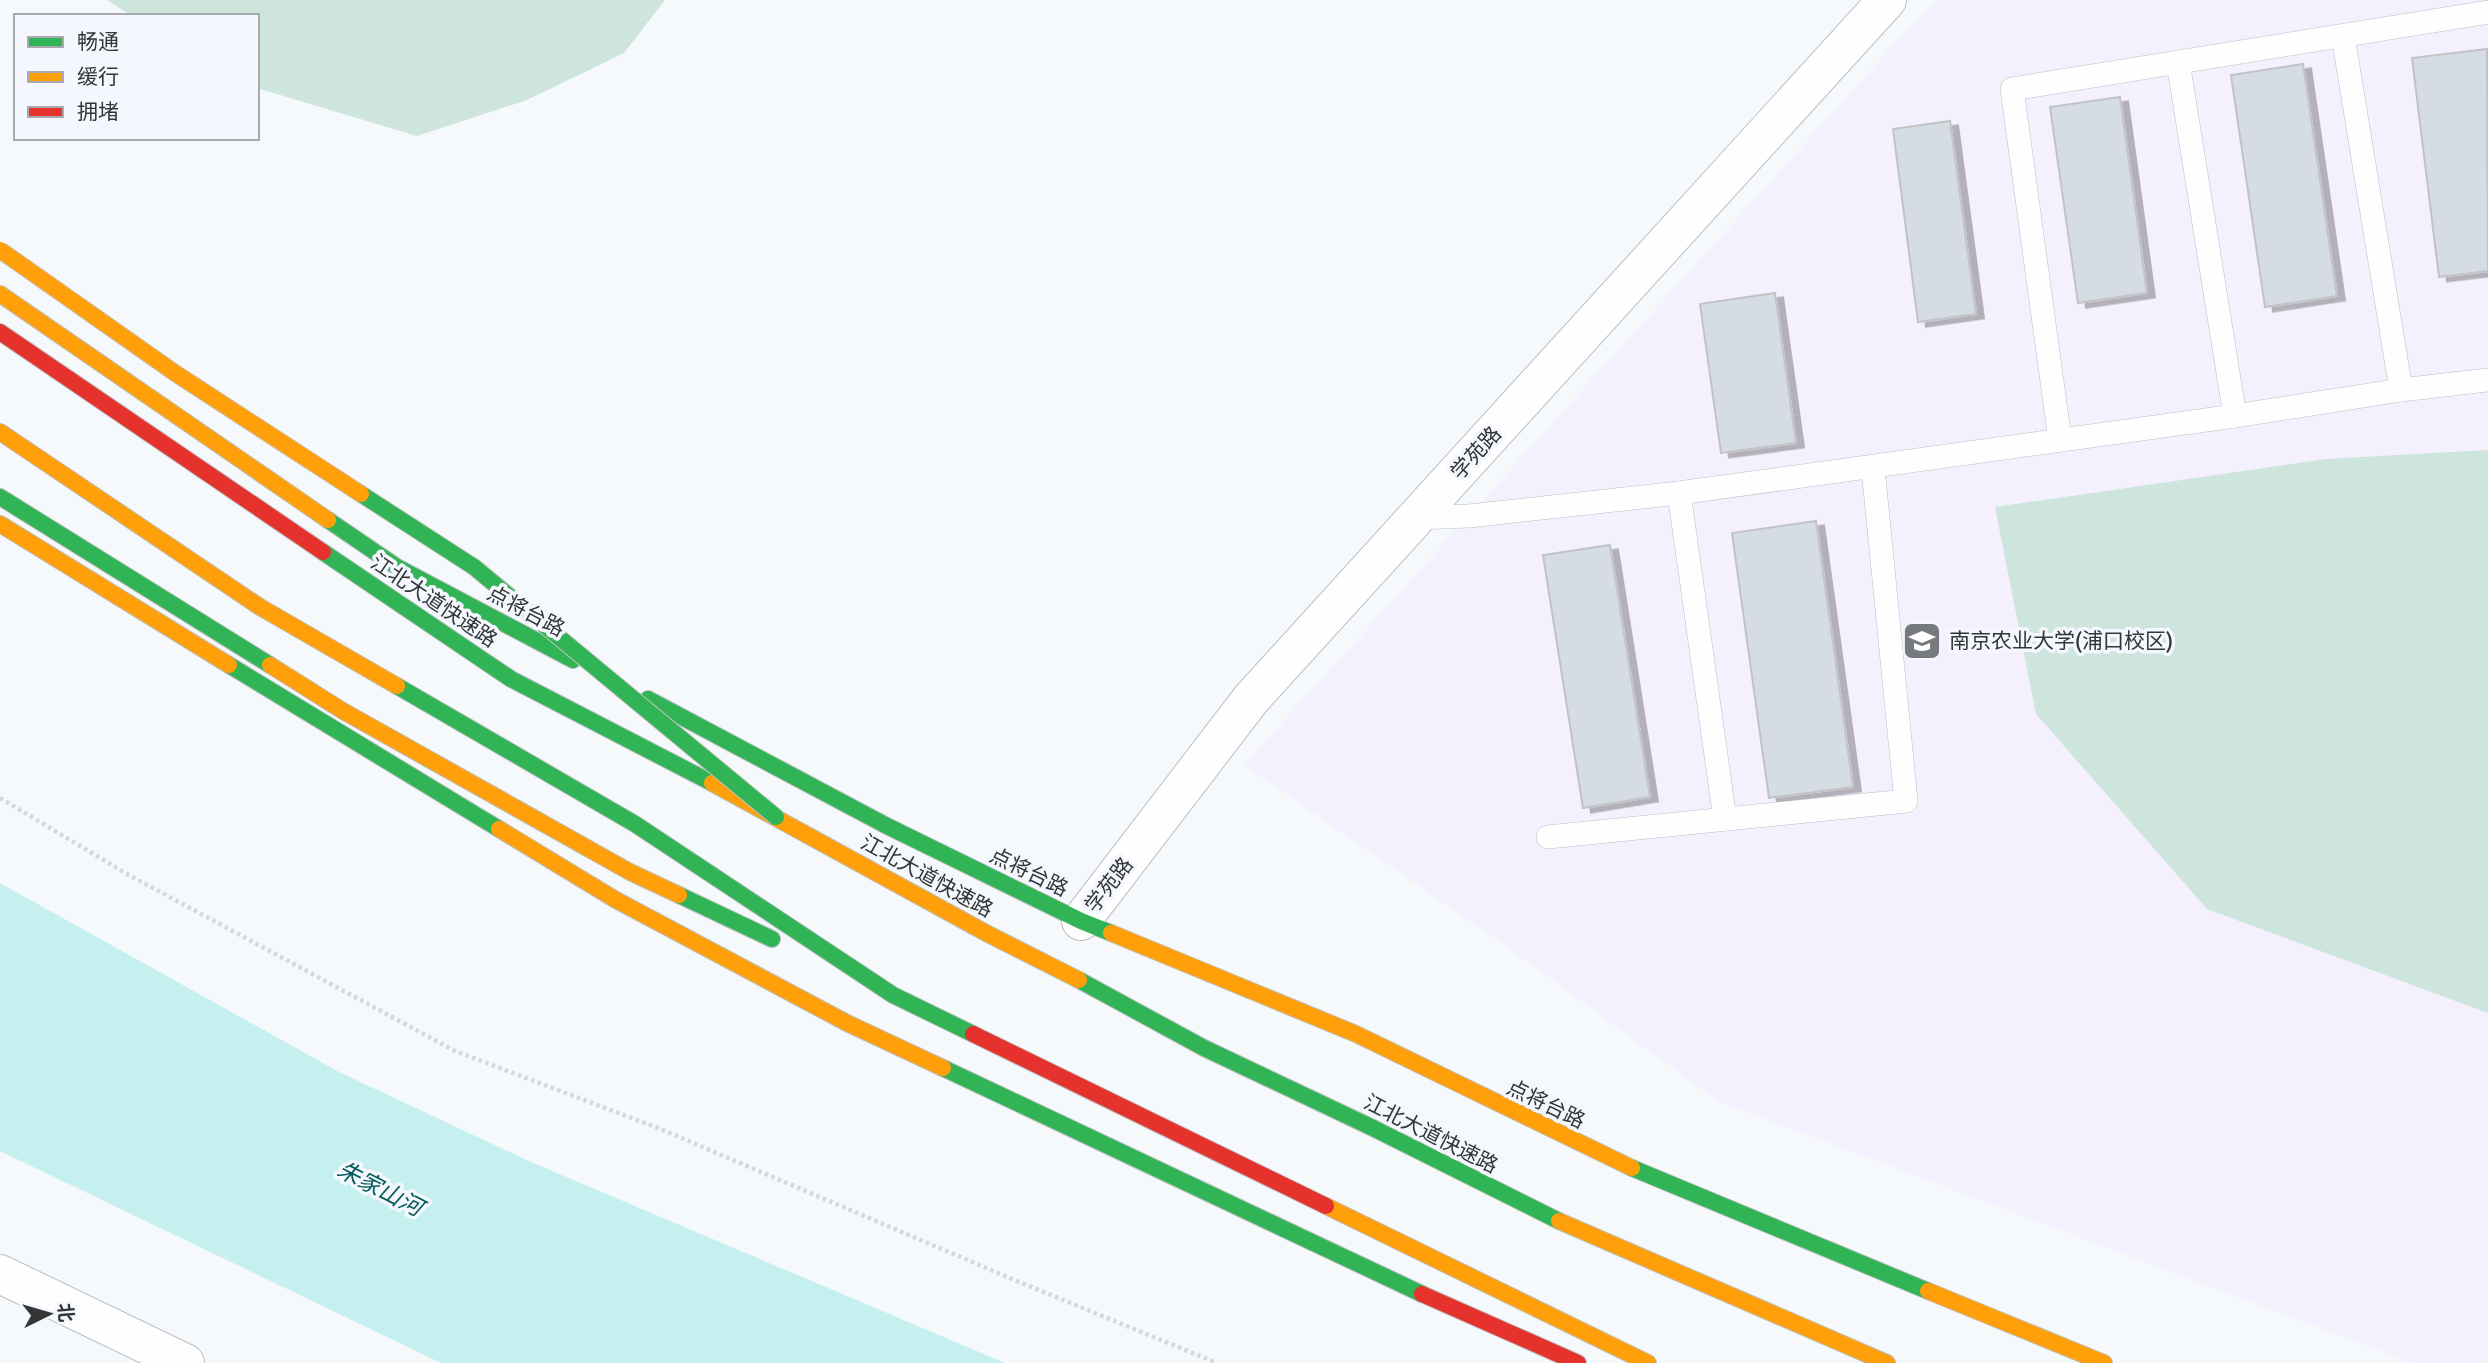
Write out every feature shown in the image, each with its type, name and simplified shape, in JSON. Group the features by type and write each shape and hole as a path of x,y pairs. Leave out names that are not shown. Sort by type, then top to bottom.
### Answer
{"main road":[{"path":"0,250 175,373 474,566 776,817"},
{"name":"点将台路","path":"0,294 397,567 887,826 1081,921 1356,1034 1614,1161 2104,1363"},
{"name":"江北大道快速路","path":"0,332 511,679 776,817 988,934 1093,987 1204,1048 1373,1128 1547,1216 1887,1363"},
{"path":"0,432 260,607 635,824 893,995"},
{"path":"0,497 343,711 630,872 893,995 1648,1363"},
{"path":"0,524 138,611 616,901 847,1023 1465,1314 1578,1363"}],"street":[{"name":"学苑路","path":"1081,921 1251,699 1887,0"},
{"path":"0,1274 185,1363"}],"lane":[{"path":"2060,440 2012,89 2488,12"},
{"path":"2343,36 2401,390"},
{"path":"2178,62 2235,416"},
{"path":"1417,518 1469,516 1679,493 1873,468 2401,390 2488,380"},
{"path":"1548,837 1906,801 1873,468"},
{"path":"1679,493 1725,820"}],"path":[{"path":"0,798 127,874 455,1051 658,1128 1217,1363"}],"shaded area":[{"name":"南京农业大学(浦口校区)","path":"1937,0 2488,0 2488,1363 2413,1363 1717,1101 1513,951 1244,765"}],"green space":[{"path":"107,0 665,0 624,53 527,100 417,136 259,89 259,14 129,14"},
{"path":"2488,450 2488,1013 2207,909 2036,714 1995,507 2326,459"}],"water":[{"name":"朱家山河","path":"0,883 339,1072 531,1162 1005,1363 441,1363 0,1151"}],"building":[{"path":"2487,49 2488,271 2439,277 2412,58"},
{"path":"2303,64 2337,296 2265,307 2231,75"},
{"path":"2120,97 2147,293 2078,303 2050,107"},
{"path":"1950,121 1976,314 1918,322 1893,129"},
{"path":"1775,293 1796,443 1721,453 1700,304"},
{"path":"1816,521 1853,787 1769,798 1732,533"},
{"path":"1610,545 1650,797 1583,808 1543,555"}],"traffic: fast":[{"path":"361,494 474,567 776,817"},
{"path":"0,497 270,665"},
{"path":"328,520 397,567 573,660"},
{"path":"323,552 511,679 712,783"},
{"path":"229,665 499,829"},
{"path":"397,686 635,824 893,995 973,1034"},
{"path":"648,699 887,826 1081,921 1111,933"},
{"path":"679,895 772,939"},
{"path":"1079,980 1204,1048 1373,1128 1559,1221"},
{"path":"943,1068 1422,1294"},
{"path":"1632,1168 1928,1291"}],"traffic: slow":[{"path":"0,250 175,373 361,494"},
{"path":"0,294 328,520"},
{"path":"0,432 260,607 397,686"},
{"path":"0,524 229,665"},
{"path":"270,665 343,711 630,872 679,895"},
{"path":"712,783 988,934 1079,980"},
{"path":"499,829 616,900 847,1023 943,1068"},
{"path":"1111,933 1356,1034 1632,1168"},
{"path":"1326,1206 1648,1363"},
{"path":"1559,1221 1887,1363"},
{"path":"1928,1291 2104,1363"}],"traffic: jam":[{"path":"0,332 323,552"},
{"path":"973,1034 1326,1206"},
{"path":"1422,1294 1578,1363"}],"place":[{"name":"南京农业大学(浦口校区)","path":"1922,641"}]}
